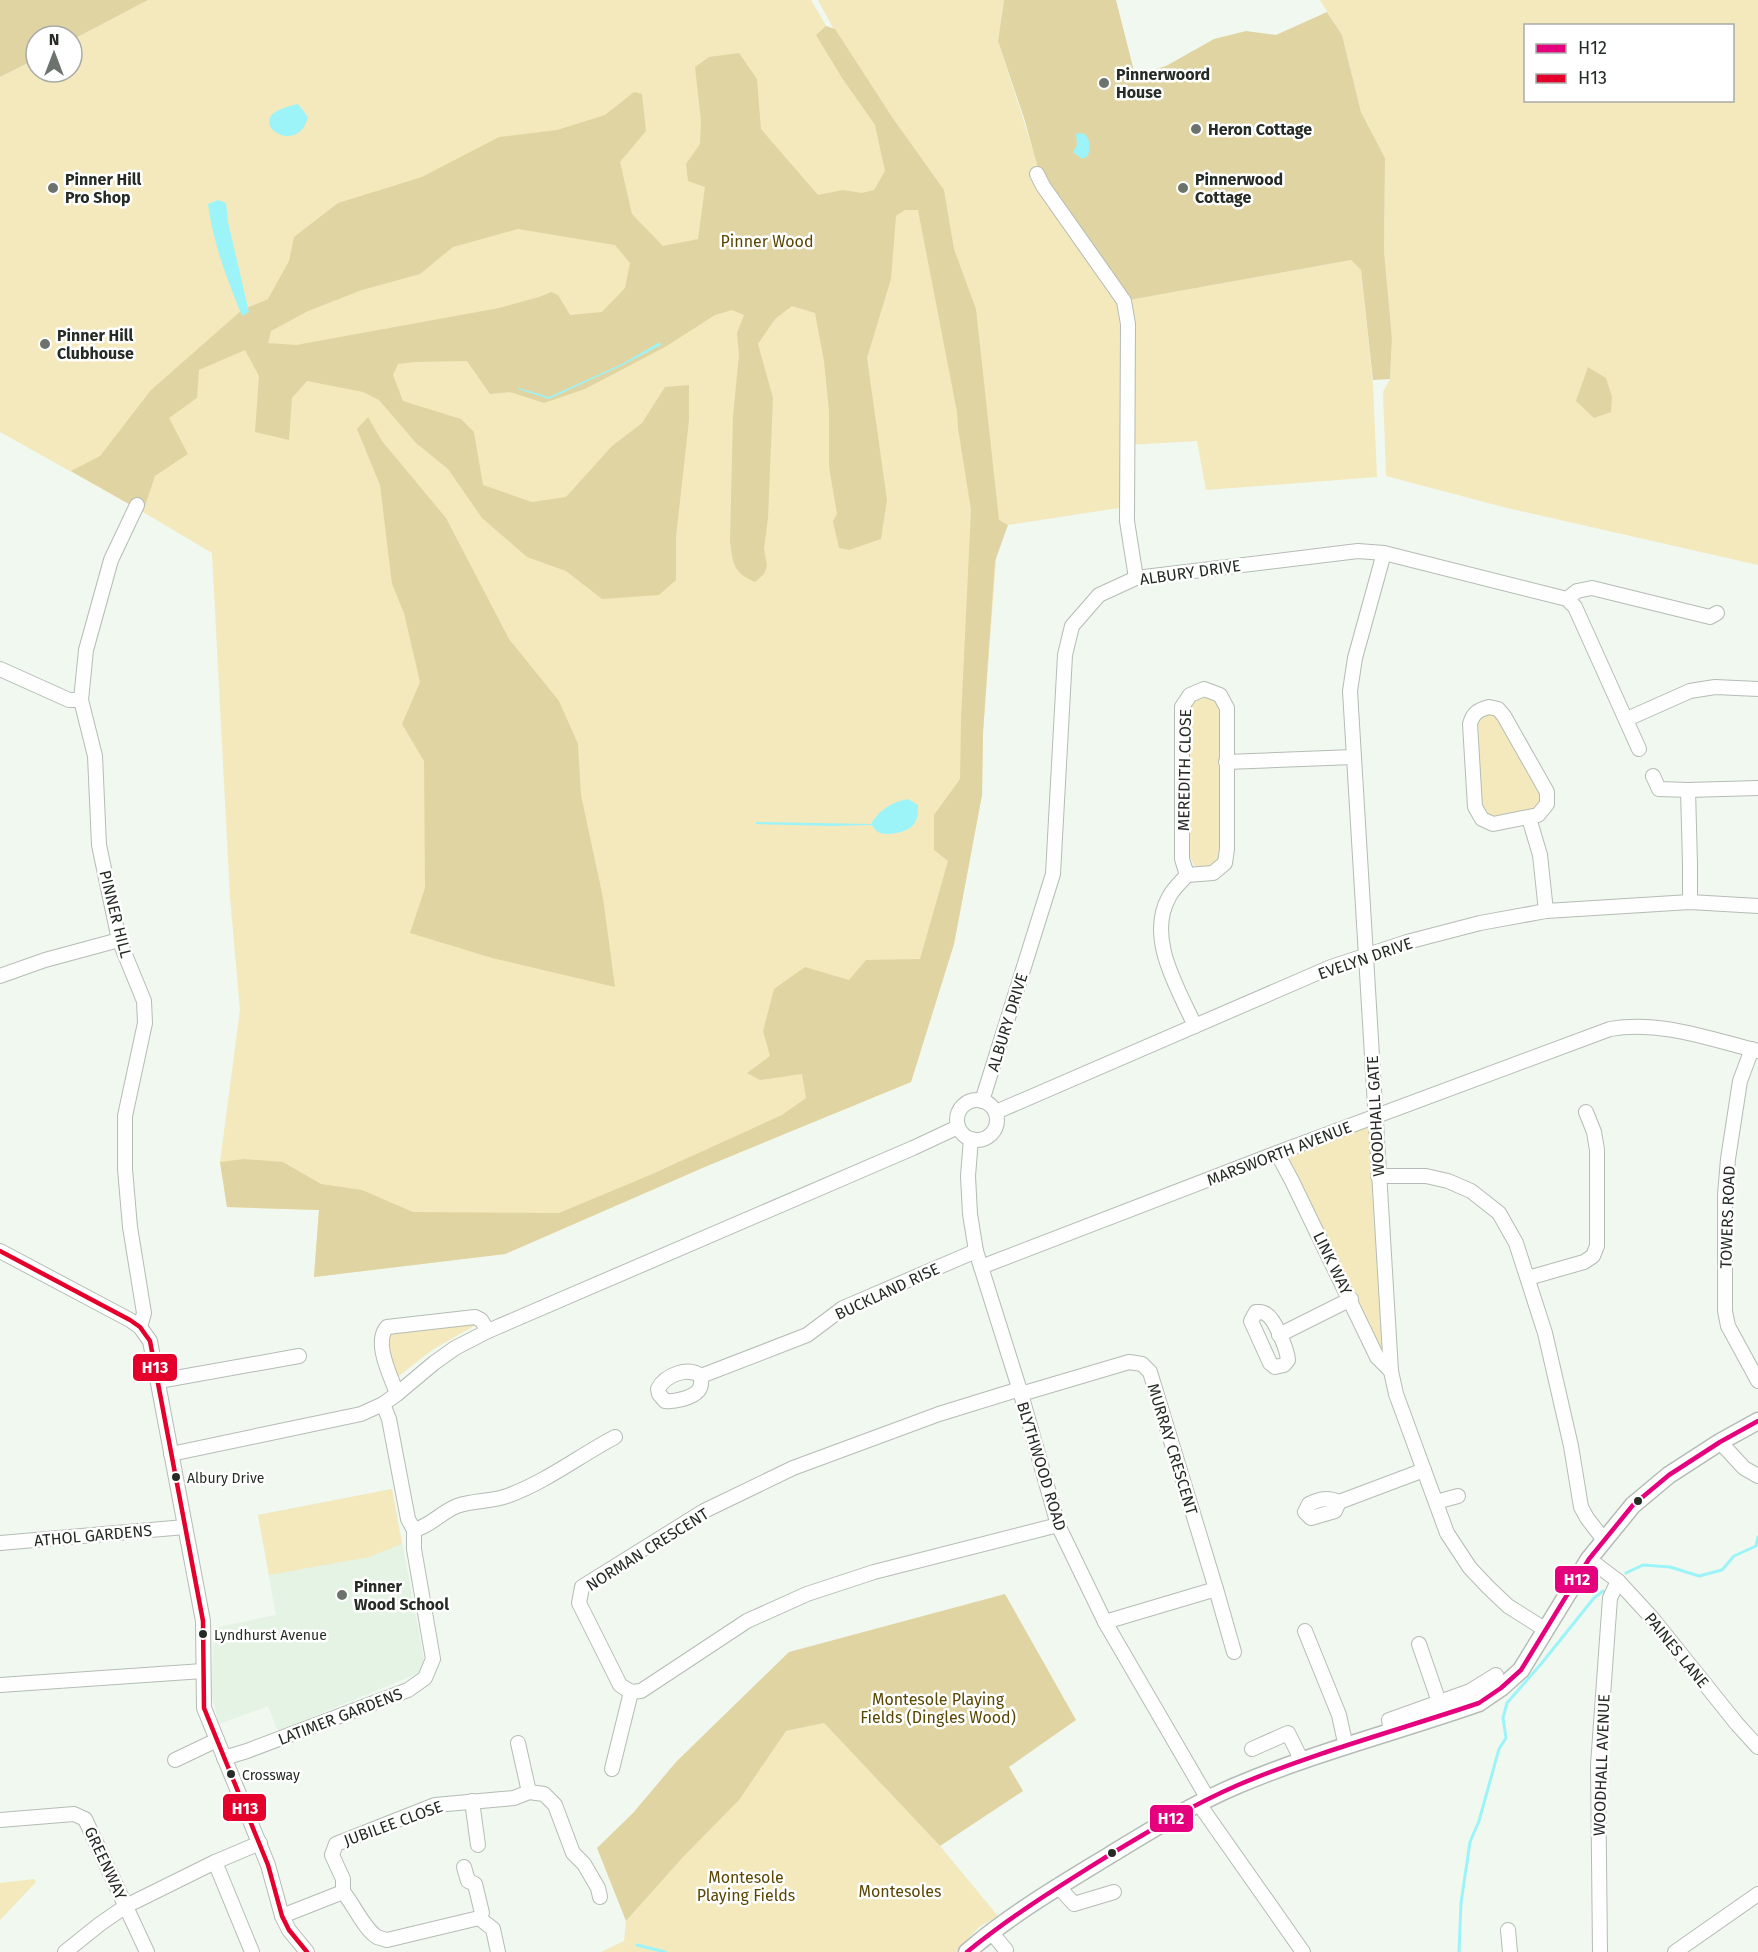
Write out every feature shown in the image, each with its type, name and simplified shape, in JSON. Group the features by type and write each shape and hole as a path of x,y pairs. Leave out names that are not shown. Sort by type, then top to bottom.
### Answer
{"main road":[{"path":"967,1952 991,1932 1058,1886 1204,1801 1238,1785 1302,1761 1479,1703 1521,1671 1589,1559 1633,1505 1670,1475 1758,1420"}],"street":[{"path":"1037,174 1043,186 1124,301 1128,324 1127,521 1136,578"},
{"name":"PINNER HILL","path":"137,505 111,560 86,650 81,700 95,756 99,845 119,940 144,1001 145,1023 125,1116 125,1169 130,1227 144,1313 140,1327"},
{"name":"ALBURY DRIVE","path":"982,1101 1053,874 1065,655 1072,626 1100,595 1136,578 1358,551 1384,553 1567,599"},
{"name":"WOODHALL GATE","path":"1384,553 1355,658 1350,691 1391,1371 1396,1394 1447,1533 1470,1568 1508,1606 1546,1630"},
{"path":"1639,748 1575,607 1567,599 1577,591 1592,588 1710,617 1717,613"},
{"path":"0,669 69,700 81,700"},
{"path":"1627,719 1690,691 1715,687 1758,689"},
{"name":"MEREDITH CLOSE","path":"1204,689 1220,695 1227,708 1227,849 1225,863 1213,873 1187,875 1182,859 1182,707 1190,695 1204,689"},
{"path":"1489,706 1498,709 1504,716 1547,792 1547,804 1538,815 1529,818 1493,824 1482,819 1475,807 1470,724 1473,716 1479,710 1489,706"},
{"path":"1226,762 1353,756"},
{"path":"1656,783 1688,790 1758,788"},
{"path":"1688,790 1690,902"},
{"path":"1529,818 1540,855 1546,911"},
{"path":"1187,875 1169,897 1160,924 1163,952 1194,1026"},
{"name":"EVELYN DRIVE","path":"996,1112 1331,967 1365,955 1480,923 1546,911 1690,902 1758,906"},
{"path":"0,976 45,960 119,940"},
{"name":"MARSWORTH AVENUE","path":"981,1267 1610,1029 1628,1026 1666,1028 1755,1050"},
{"name":"TOWERS ROAD","path":"1755,1050 1740,1081 1728,1159 1725,1195 1725,1311 1728,1326 1758,1381"},
{"path":"970,1101 982,1101 996,1112 997,1120 994,1131 984,1139 971,1139 958,1127 958,1115 960,1109 970,1101"},
{"path":"1528,1278 1584,1262 1593,1256 1597,1246 1597,1150 1594,1132 1586,1112"},
{"path":"171,1454 360,1414 383,1404 455,1348 488,1332 903,1153 958,1127"},
{"name":"BLYTHWOOD ROAD","path":"971,1139 968,1176 970,1214 976,1251 1058,1525 1105,1622 1204,1801 1303,1952"},
{"name":"LINK WAY","path":"1276,1154 1292,1181 1351,1299 1362,1328 1377,1357 1391,1371"},
{"path":"1378,1176 1426,1176 1448,1180 1471,1191 1499,1213 1516,1243 1548,1345 1571,1446 1581,1507 1604,1540"},
{"path":"0,1251 130,1320 140,1327 150,1341 203,1621 204,1708 260,1843 282,1916 289,1930 307,1952"},
{"name":"BUCKLAND RISE","path":"701,1376 807,1335 843,1308 976,1251"},
{"path":"1280,1335 1351,1299"},
{"path":"397,1394 381,1345 383,1332 387,1327 475,1317 481,1320 488,1332"},
{"path":"1362,1328 1388,1320"},
{"path":"159,1382 299,1356"},
{"name":"MURRAY CRESCENT","path":"1020,1392 1129,1362 1142,1364 1150,1372 1234,1652"},
{"name":"NORMAN CRESCENT","path":"631,1692 620,1685 579,1603 582,1587 704,1511 793,1468 939,1414 1020,1392"},
{"name":"LATIMER GARDENS","path":"224,1758 408,1690 425,1678 433,1659 414,1549 414,1530 408,1519 390,1419 383,1404"},
{"path":"414,1530 425,1527 441,1514 457,1506 504,1497 534,1485 615,1437"},
{"path":"1720,1442 1744,1468 1758,1476"},
{"path":"1339,1502 1424,1470"},
{"path":"1436,1502 1458,1496"},
{"path":"617,1765 631,1692 641,1691 747,1621 807,1594 874,1572 1058,1525"},
{"name":"ATHOL GARDENS","path":"0,1543 185,1527"},
{"name":"PAINES LANE","path":"1589,1559 1618,1581 1653,1619 1758,1747"},
{"name":"WOODHALL AVENUE","path":"1600,1952 1598,1765 1610,1598 1618,1581"},
{"path":"1105,1622 1216,1589"},
{"path":"1305,1632 1339,1715 1346,1747"},
{"path":"1419,1644 1439,1702"},
{"path":"0,1685 203,1671"},
{"path":"1391,1732 1389,1720 1470,1691 1496,1675 1501,1688"},
{"path":"1252,1749 1288,1733 1302,1761"},
{"path":"175,1760 217,1740"},
{"path":"518,1743 529,1792 544,1794 555,1805 573,1853 589,1872 600,1897"},
{"name":"JUBILEE CLOSE","path":"343,1892 343,1879 332,1855 336,1844 435,1805 514,1798 529,1792"},
{"path":"472,1801 478,1845"},
{"name":"GREENWAY","path":"0,1820 74,1814 85,1819 147,1952"},
{"path":"65,1952 126,1906 215,1862 260,1843"},
{"path":"215,1862 252,1952"},
{"path":"282,1916 343,1892 351,1906 376,1936 387,1940 479,1918 482,1913 475,1884 468,1881 464,1867"},
{"path":"1058,1886 1074,1904 1113,1892"},
{"path":"1675,1952 1690,1947 1758,1894"},
{"path":"479,1918 493,1929 498,1952"},
{"path":"1508,1930 1510,1952"},
{"path":"991,1932 1006,1950 1005,1952"}],"shaded area":[{"name":"Pinner Wood School","path":"392,1489 426,1670 278,1731 268,1706 219,1724 211,1693 213,1628 276,1615 258,1515"}],"green space":[{"path":"0,0 148,0 84,34 84,24 24,24 24,65 0,77"},
{"path":"148,0 811,0 828,29 834,30 818,0 1004,0 998,41 1037,162 1124,301 1351,260 1361,270 1373,384 1377,477 1206,490 1197,441 1128,445 1119,508 1008,525 999,521 983,732 982,795 954,944 911,1082 707,1166 505,1254 314,1277 319,1210 227,1207 220,1162 240,1010 230,897 212,553 0,432 0,77 24,65 24,84 84,84 84,34"},
{"path":"1004,0 1116,0 1135,75 1166,66 1214,39 1246,31 1276,35 1327,12 1342,35 1361,112 1385,158 1384,251 1392,338 1390,379 1373,380 1361,270 1351,260 1124,301 1043,186 1025,121 998,41"},
{"path":"1320,0 1758,0 1758,565 1507,508 1386,476 1383,392 1390,379 1392,338 1384,251 1385,158 1361,112 1342,35"},
{"name":"Pinner Wood","path":"826,26 835,29 892,117 944,190 954,249 976,309 999,520 1008,525 995,561 983,732 982,795 954,944 911,1082 707,1166 505,1254 314,1277 319,1210 227,1207 220,1162 244,1159 283,1162 321,1184 362,1190 413,1212 559,1213 650,1175 782,1115 806,1098 802,1074 760,1080 747,1073 770,1056 763,1031 774,989 805,967 849,980 866,960 920,959 948,861 934,850 934,815 960,779 971,510 957,412 918,210 905,210 896,216 891,279 867,358 887,500 881,539 849,550 839,548 833,521 837,514 829,467 829,411 824,361 815,313 792,306 775,319 758,344 773,398 768,518 764,549 767,566 764,574 755,582 738,571 730,541 733,416 739,355 737,333 744,315 732,310 715,315 665,347 585,389 544,403 510,392 490,394 467,361 398,364 393,375 403,401 461,419 474,432 483,485 532,502 566,497 612,446 642,423 665,387 689,385 689,420 676,537 676,580 659,595 602,599 566,571 527,557 482,518 448,469 416,443 379,400 363,392 307,381 292,398 289,440 255,432 259,376 245,350 199,370 197,398 169,418 188,454 155,476 143,512 71,471 100,456 151,390 242,310 268,299 289,261 294,237 338,203 422,177 499,137 557,130 605,115 634,92 642,94 646,131 620,162 632,214 663,246 698,239 705,187 688,181 686,164 700,144 701,121 695,67 709,57 739,53 757,79 761,129 818,195 843,190 862,193 874,190 885,171 875,125 842,78 816,35","holes":["518,229 615,245 630,263 625,288 602,312 570,315 558,295 551,292 499,308 296,345 268,343 271,331 308,311 362,290 420,274 453,247"]},
{"path":"1588,367 1606,378 1612,397 1611,412 1594,418 1576,401"},
{"path":"368,417 382,441 446,518 509,639 559,701 578,744 581,795 603,898 615,987 492,958 410,933 425,888 424,761 402,724 420,682 404,613 392,584 380,485 357,429"},
{"path":"1204,693 1216,697 1222,707 1223,855 1217,864 1206,870 1194,865 1186,848 1186,709 1192,698"},
{"path":"1483,712 1500,716 1543,796 1537,811 1492,819 1480,810 1474,722"},
{"path":"1376,1116 1391,1371 1277,1153"},
{"path":"473,1322 474,1326 432,1350 396,1378 384,1343 385,1334"},
{"path":"392,1489 402,1544 369,1557 269,1575 258,1515"},
{"name":"Montesole Playing Fields (Dingles Wood)","path":"1005,1594 1076,1720 1009,1767 1023,1791 940,1846 824,1723 786,1731 739,1800 684,1856 626,1921 597,1848 633,1813 676,1762 789,1652"},
{"name":"Montesole Playing Fields","path":"824,1723 940,1846 998,1916 979,1927 956,1952 601,1952 624,1941 626,1921 747,1785 786,1731"},
{"path":"34,1879 36,1882 0,1920 0,1883"}],"water":[{"path":"298,104 308,117 303,128 297,134 289,136 276,132 269,122 271,116 280,110"},
{"path":"1076,134 1085,134 1090,144 1088,156 1082,159 1073,152 1077,145"},
{"path":"218,200 226,203 228,222 249,312 242,316 213,233 208,204"},
{"path":"660,342 661,345 623,365 549,399 518,389 549,397 622,364"},
{"path":"908,799 918,805 916,820 908,829 892,834 878,832 872,825 756,824 756,822 871,824 886,807"}],"waterway":[{"path":"1626,1573 1643,1565 1670,1567 1699,1576 1722,1570 1734,1556 1756,1546 1758,1537"},
{"path":"1459,1952 1461,1903 1470,1842 1479,1821 1499,1749 1506,1738 1503,1718 1507,1703 1594,1598 1603,1591"},
{"path":"637,1945 665,1952"}],"transit line":[{"name":"H13","path":"0,1251 130,1320 140,1327 150,1341 203,1621 204,1708 268,1865 282,1916 289,1930 307,1952"},
{"name":"H12","path":"967,1952 1018,1914 1088,1868 1171,1819 1221,1793 1297,1762 1479,1703 1521,1670 1589,1559 1633,1505 1669,1475 1758,1421"}],"place":[{"name":"Pinnerwoord House","path":"1104,83"},
{"name":"Heron Cottage","path":"1196,129"},
{"name":"Pinner Hill Pro Shop","path":"53,188"},
{"name":"Pinnerwood Cottage","path":"1183,188"},
{"name":"Pinner Hill Clubhouse","path":"45,344"},
{"name":"Albury Drive","path":"176,1477"},
{"name":"Pinner Wood School","path":"342,1595"},
{"name":"Lyndhurst Avenue","path":"203,1634"},
{"name":"Crossway","path":"231,1774"}],"park label":[{"name":"Montesoles","path":"900,1891"}]}
